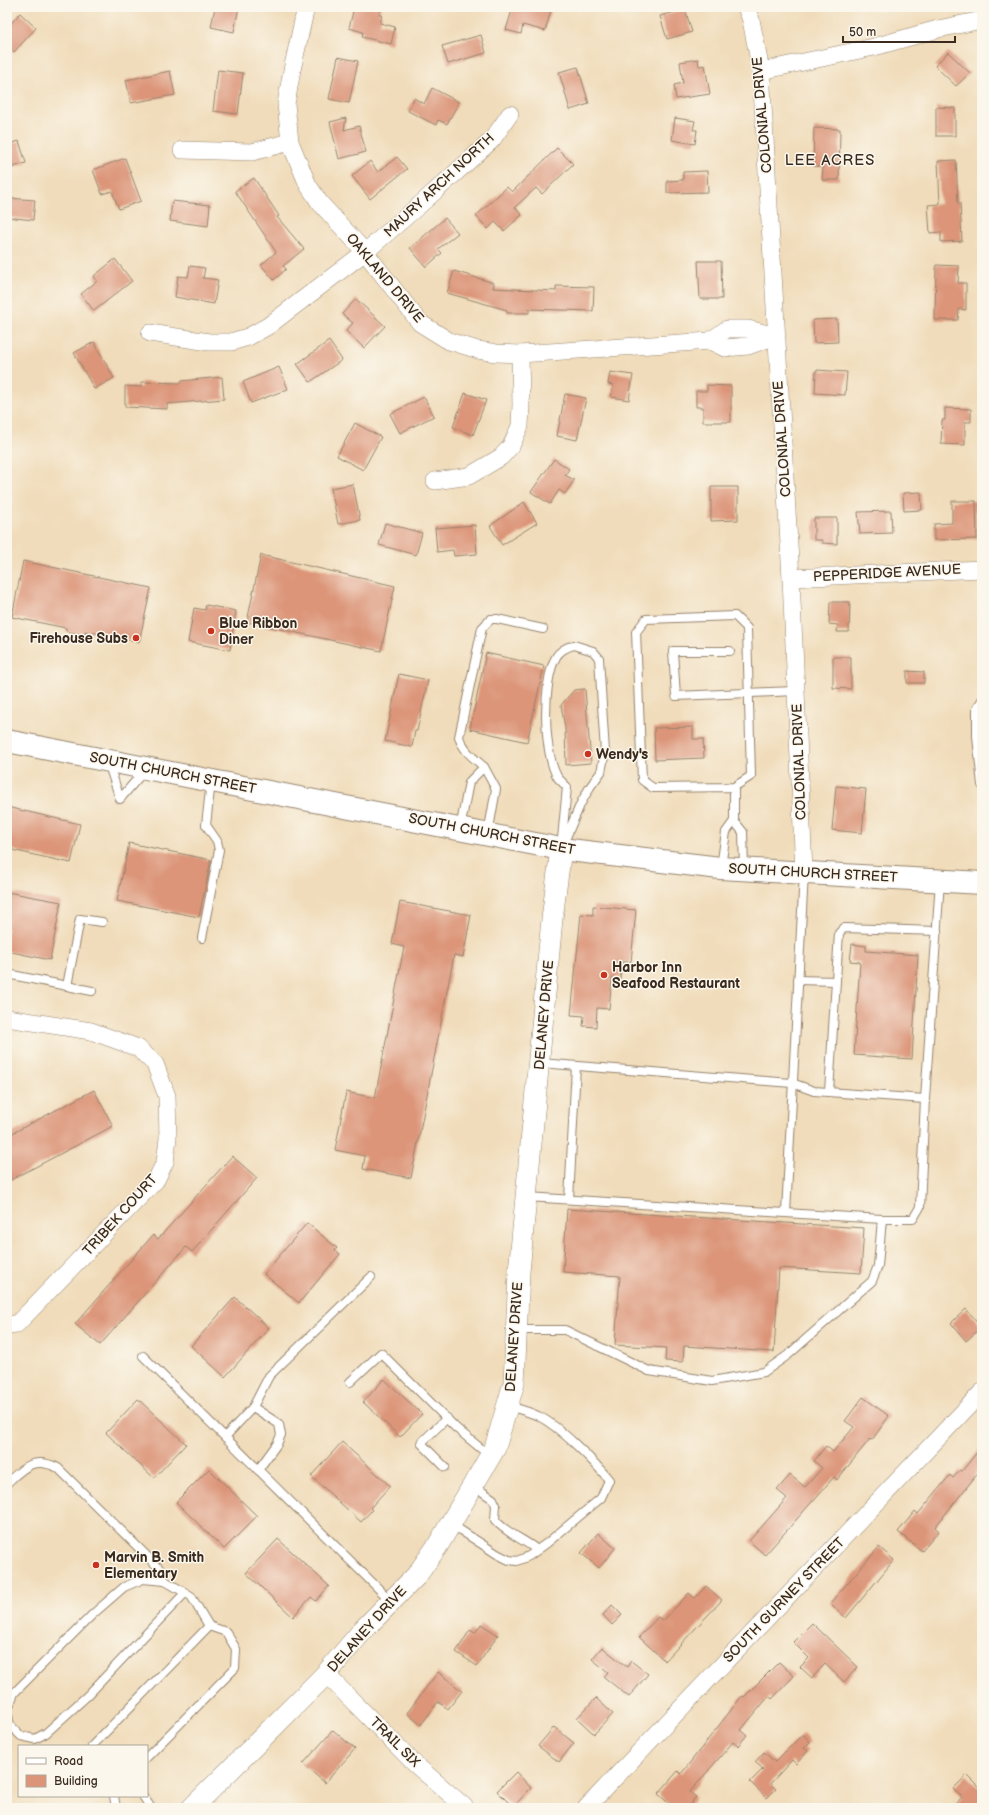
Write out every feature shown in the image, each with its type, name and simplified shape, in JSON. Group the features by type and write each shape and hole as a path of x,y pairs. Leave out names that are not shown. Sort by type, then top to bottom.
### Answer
{"main road":[{"name":"SOUTH CHURCH STREET","path":"7,741 147,767 561,849 744,870 804,872 982,883"}],"street":[{"name":"OAKLAND DRIVE","path":"306,7 286,104 290,142 308,185 320,203 365,252 420,323 449,341 478,350 520,354 710,341 724,348 748,346 776,336"},
{"name":"COLONIAL DRIVE","path":"746,7 751,20 761,71 791,578 804,872"},
{"path":"761,71 874,47 938,29 982,20"},
{"name":"MAURY ARCH NORTH","path":"150,333 209,342 231,342 248,337 268,326 365,252 492,140 510,114"},
{"path":"182,150 252,152 290,142"},
{"path":"435,481 469,476 501,457 511,446 520,426 520,354"},
{"name":"PEPPERIDGE AVENUE","path":"791,578 982,569"},
{"name":"DELANEY DRIVE","path":"192,1808 326,1674 363,1630 417,1574 451,1524 495,1448 514,1383 519,1272 540,1063 552,919 561,849"},
{"name":"TRIBEK COURT","path":"7,1018 91,1032 138,1048 155,1064 167,1096 168,1138 165,1162 156,1180 17,1324 7,1325"},
{"name":"SOUTH GURNEY STREET","path":"586,1808 982,1392"},
{"name":"TRAIL SIX","path":"326,1674 416,1765 466,1808"}],"lane":[{"path":"735,616 747,628 751,776 734,787 653,788 642,780 636,632 646,619 735,616"},
{"path":"488,834 496,789 484,767 465,750 459,737 482,628 491,619 497,619 543,629"},
{"path":"574,645 593,651 599,658 605,752 601,772 590,787 581,804 561,849 567,787 558,777 550,756 545,703 556,656 565,648 574,645"},
{"path":"730,651 673,651 676,696 796,691"},
{"path":"982,700 977,709 977,736 982,785"},
{"path":"107,760 120,799 147,767"},
{"path":"460,829 469,782 484,767"},
{"path":"202,938 219,850 217,841 206,825 211,780"},
{"path":"720,868 726,832 734,821 734,787"},
{"path":"734,821 743,832 744,870"},
{"path":"786,1213 804,872"},
{"path":"527,1197 882,1219 913,1219 920,1207 925,1099 940,880"},
{"path":"67,986 80,919 102,922"},
{"path":"829,1092 839,933 844,928 936,931"},
{"path":"7,974 92,991"},
{"path":"798,980 836,981"},
{"path":"540,1063 792,1083 814,1091 925,1099"},
{"path":"569,1199 576,1066"},
{"path":"517,1330 565,1330 649,1371 712,1381 764,1372 788,1355 872,1281 878,1266 882,1219"},
{"path":"224,1437 253,1406 269,1376 371,1277"},
{"path":"350,1382 381,1353 447,1418 490,1457"},
{"path":"143,1356 392,1601"},
{"path":"253,1406 279,1424 281,1435 277,1444 258,1470"},
{"path":"451,1524 508,1560 517,1561 537,1550 601,1498 609,1480 584,1453 538,1416 508,1406"},
{"path":"445,1467 421,1443 447,1418"},
{"path":"7,1483 24,1467 38,1462 49,1463 58,1468 159,1568 165,1581"},
{"path":"474,1486 492,1499 496,1505 495,1520 502,1528 526,1540 537,1550"},
{"path":"148,1756 235,1668 236,1649 226,1632 210,1626 191,1596 165,1581 143,1579 124,1587 93,1614 14,1693 7,1711 10,1725 21,1736 35,1738 46,1733 88,1694 185,1593"},
{"path":"93,1745 210,1626"},
{"path":"114,1797 116,1808"},
{"path":"144,1797 151,1808"}],"building":[{"path":"215,7 239,7 234,32 211,27"},
{"path":"354,7 381,7 379,15 382,15 380,23 395,27 391,44 362,37 363,32 349,28"},
{"path":"513,7 552,7 545,31 523,25 521,34 506,30"},
{"path":"685,9 692,32 667,39 660,16"},
{"path":"20,13 36,28 14,52 7,46 7,28"},
{"path":"481,35 486,53 448,64 442,46"},
{"path":"948,52 970,73 956,86 935,66"},
{"path":"338,57 358,61 349,103 329,99"},
{"path":"698,59 699,66 705,65 710,94 676,99 674,85 683,83 680,62"},
{"path":"578,67 589,104 570,110 559,72"},
{"path":"218,70 243,73 238,114 213,111"},
{"path":"170,71 175,95 131,103 126,80"},
{"path":"432,88 459,102 447,124 438,120 436,125 408,111 414,98 424,104"},
{"path":"936,107 955,108 955,136 936,136"},
{"path":"346,118 344,130 359,126 366,152 339,159 330,122"},
{"path":"675,118 695,121 693,130 697,130 695,144 672,140"},
{"path":"814,128 840,129 839,180 822,180 823,167 813,166"},
{"path":"19,141 26,163 7,169 7,145"},
{"path":"557,148 573,164 542,194 536,188 515,207 522,215 504,231 495,222 488,229 476,216 507,187 512,192"},
{"path":"397,157 407,169 370,199 352,176 370,161 378,172"},
{"path":"125,158 141,201 119,209 112,191 102,194 93,170"},
{"path":"956,160 962,241 941,242 941,232 930,233 928,205 940,204 938,161"},
{"path":"707,171 708,192 667,193 667,181 683,180 683,172"},
{"path":"254,178 279,216 277,217 304,249 283,266 286,269 274,280 261,265 276,252 235,191"},
{"path":"7,198 35,200 33,220 7,217"},
{"path":"172,201 210,205 208,226 170,221"},
{"path":"445,218 458,233 438,249 442,253 426,267 410,248"},
{"path":"115,259 132,281 94,311 81,294 97,281 94,276"},
{"path":"698,261 721,261 722,299 700,299"},
{"path":"936,265 959,266 958,283 966,283 966,310 959,309 958,320 935,320"},
{"path":"190,266 205,268 203,278 218,280 214,304 175,297 178,276 188,277"},
{"path":"454,271 494,283 493,288 556,291 556,286 594,287 593,311 529,309 529,313 507,313 507,310 447,293"},
{"path":"356,299 385,326 364,348 346,331 353,323 342,314"},
{"path":"837,319 838,342 814,343 813,320"},
{"path":"329,341 342,360 310,382 297,364"},
{"path":"94,342 114,378 94,389 74,353"},
{"path":"279,367 288,389 251,403 243,382"},
{"path":"816,370 847,372 845,395 815,393"},
{"path":"610,372 633,375 629,400 611,397 613,385 608,384"},
{"path":"222,377 224,399 167,404 167,409 125,407 125,386 141,387 141,382 181,383 181,381"},
{"path":"707,385 731,386 731,422 703,422 703,407 696,407 696,391 707,391"},
{"path":"465,393 486,400 473,435 453,427"},
{"path":"565,394 586,398 577,440 557,436"},
{"path":"424,397 434,416 400,433 390,414"},
{"path":"945,408 971,409 971,422 965,422 965,445 941,444 942,420 945,420"},
{"path":"355,423 381,437 363,470 337,456"},
{"path":"554,459 569,469 565,475 574,480 565,494 559,490 550,504 531,492"},
{"path":"353,484 360,520 338,524 331,488"},
{"path":"711,487 738,487 738,520 711,521"},
{"path":"921,492 922,510 904,511 903,493"},
{"path":"952,501 976,501 977,539 934,540 934,524 952,523"},
{"path":"524,502 537,523 502,545 490,526"},
{"path":"891,511 892,533 860,534 858,512"},
{"path":"814,518 837,518 837,544 822,543 822,540 814,540"},
{"path":"385,523 422,533 416,555 379,545"},
{"path":"475,525 477,554 454,556 453,550 437,552 435,528"},
{"path":"261,555 395,586 381,651 247,622"},
{"path":"23,561 151,588 139,642 85,631 85,635 66,631 66,628 12,617"},
{"path":"830,602 850,602 849,632 837,632 838,625 829,624"},
{"name":"Blue Ribbon Diner","path":"206,605 236,611 230,650 188,642 194,608 205,610"},
{"path":"486,653 544,666 527,742 470,729"},
{"path":"833,657 851,657 851,689 833,688"},
{"path":"907,671 924,672 924,683 907,683"},
{"path":"399,674 428,680 412,747 385,741"},
{"path":"585,689 591,763 566,765 565,728 561,705 574,690"},
{"path":"693,727 693,739 703,739 704,758 655,760 654,728"},
{"path":"836,786 866,789 862,833 832,830"},
{"path":"7,807 80,824 71,863 7,849"},
{"path":"129,843 211,860 199,917 117,901"},
{"path":"7,892 61,902 50,960 7,951"},
{"path":"400,902 471,915 463,957 454,955 411,1178 363,1169 365,1156 335,1150 346,1092 375,1098 404,947 392,944"},
{"path":"593,906 636,910 631,962 622,962 620,979 612,978 609,1009 597,1008 596,1027 583,1026 584,1016 571,1015 581,914 593,915"},
{"path":"852,944 866,946 866,951 918,955 912,1059 854,1055 860,962 850,961"},
{"path":"94,1090 113,1126 7,1182 7,1136"},
{"path":"232,1156 257,1178 192,1252 186,1247 100,1345 75,1324 153,1235 158,1239"},
{"path":"567,1209 864,1228 861,1273 779,1268 774,1352 684,1346 683,1362 665,1361 666,1348 615,1345 620,1276 563,1272"},
{"path":"307,1223 337,1248 335,1250 340,1254 299,1303 264,1274"},
{"path":"235,1297 269,1328 225,1377 191,1346"},
{"path":"966,1309 982,1327 966,1341 951,1323"},
{"path":"384,1379 422,1414 400,1437 363,1402"},
{"path":"863,1397 889,1416 872,1440 870,1439 837,1480 834,1477 765,1555 749,1541 787,1498 777,1490 790,1475 805,1487 822,1468 814,1461 826,1446 833,1452 854,1427 845,1421"},
{"path":"138,1399 186,1444 154,1478 106,1433"},
{"path":"342,1442 390,1486 370,1508 372,1510 361,1522 311,1476"},
{"path":"982,1446 982,1468 935,1527 939,1531 922,1551 898,1532 915,1511 918,1514 950,1475 953,1478 960,1470 962,1471"},
{"path":"209,1469 257,1516 224,1549 176,1502"},
{"path":"598,1533 615,1548 599,1568 581,1553"},
{"path":"278,1539 329,1586 316,1601 311,1597 293,1617 246,1573"},
{"path":"879,1547 894,1560 846,1618 830,1603"},
{"path":"706,1586 722,1600 665,1661 639,1637 658,1617 663,1621 689,1593 695,1598"},
{"path":"612,1605 622,1615 612,1625 603,1615"},
{"path":"812,1623 858,1667 844,1682 825,1664 812,1678 800,1667 809,1658 793,1642"},
{"path":"481,1624 498,1635 477,1666 456,1652 470,1630 475,1633"},
{"path":"602,1647 627,1667 631,1661 648,1674 629,1697 604,1677 608,1672 592,1659"},
{"path":"779,1662 794,1676 772,1699 769,1696 741,1730 747,1735 738,1746 733,1742 690,1792 696,1797 687,1808 674,1808 658,1794 678,1771 681,1774 742,1696 744,1697"},
{"path":"438,1672 462,1691 448,1709 438,1702 421,1725 407,1713"},
{"path":"596,1698 613,1714 594,1734 577,1718"},
{"path":"554,1727 574,1743 559,1762 538,1746"},
{"path":"333,1730 355,1749 325,1783 303,1764"},
{"path":"803,1734 810,1742 804,1748 808,1751 796,1764 792,1760 770,1784 776,1789 767,1798 750,1782 763,1769 755,1762 764,1752 775,1762"},
{"path":"516,1772 531,1788 513,1807 497,1791"},
{"path":"967,1775 982,1790 982,1808 952,1808 962,1797 953,1789"}],"place":[{"name":"Blue Ribbon Diner","path":"211,631"},
{"name":"Firehouse Subs","path":"136,638"},
{"name":"Wendy's","path":"588,754"},
{"name":"Harbor Inn Seafood Restaurant","path":"604,975"},
{"name":"Marvin B. Smith Elementary","path":"96,1565"}],"district":[{"name":"LEE ACRES","path":"830,160"}]}
